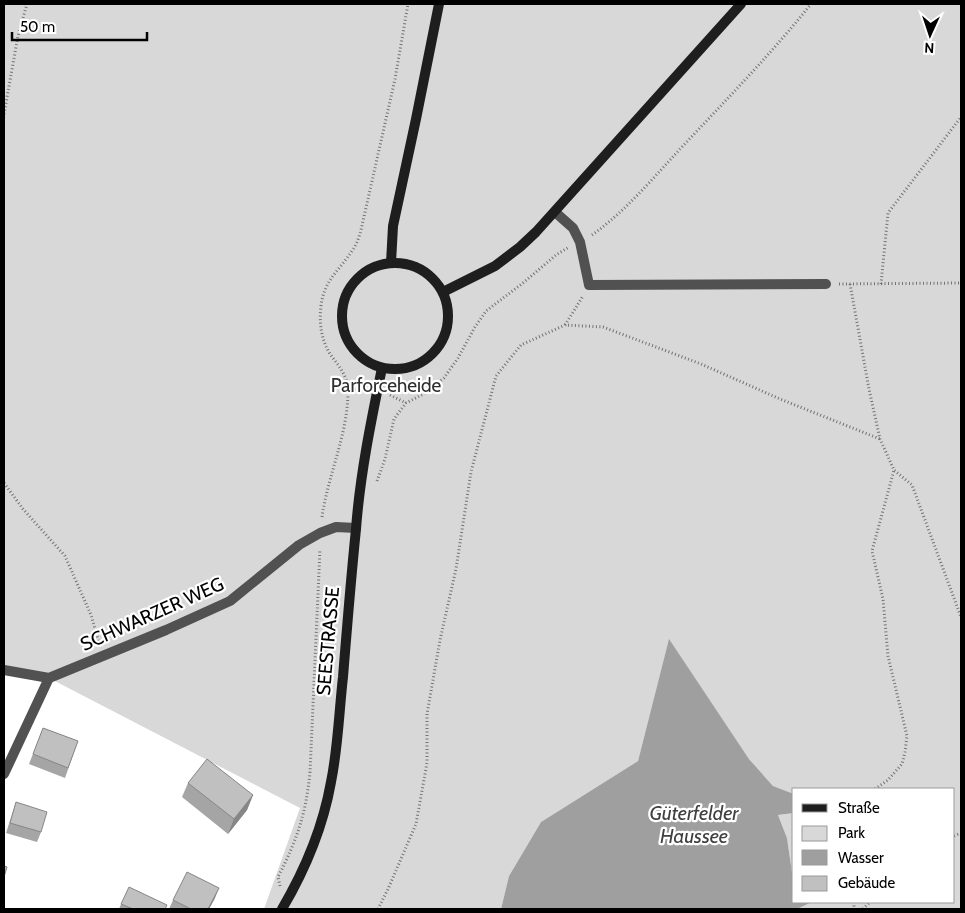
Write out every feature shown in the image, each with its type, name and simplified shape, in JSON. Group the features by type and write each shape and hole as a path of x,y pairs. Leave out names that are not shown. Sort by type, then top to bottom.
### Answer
{"main road":[{"path":"391,263 393,226 440,4"},
{"path":"443,292 495,266 507,258 536,232 741,4"},
{"path":"391,263 407,264 422,270 434,280 443,292 448,306 448,322 444,336 437,349 426,360 412,366 397,369 382,368 368,362 356,353 348,341 342,326 345,297 352,284 363,273 377,266 391,263"},
{"name":"SEESTRASSE","path":"284,906 306,864 317,837 331,783 337,744 359,496 382,368"}],"street":[{"path":"555,212 573,228 580,242 589,285 826,284"},
{"name":"SCHWARZER WEG","path":"48,678 230,601 298,545 320,533 336,527 356,528"},
{"path":"4,670 48,678 4,774"}],"path":[{"path":"4,114 18,36 27,4"},
{"path":"284,906 278,877 299,831 306,803 310,772 320,533 342,430 348,389 342,371 328,349 322,335 321,306 330,279 352,251 361,230 395,79 408,4"},
{"path":"359,496 374,488 385,459 394,419 406,403 427,392 451,370 475,327 486,312 556,255 589,238 605,226 638,194 768,56 811,4"},
{"path":"881,284 888,213 961,117"},
{"path":"826,284 961,283"},
{"path":"850,284 880,439 894,470 912,485 961,617"},
{"path":"565,325 589,285"},
{"path":"378,909 416,824 426,763 427,714 440,640 456,569 471,472 496,376 521,345 565,325 604,327 701,364 780,399 880,439"},
{"path":"348,389 360,389"},
{"path":"392,396 406,403"},
{"path":"876,788 888,780 902,764 907,736 888,656 883,599 872,551 894,470"},
{"path":"4,483 23,509 64,556 91,615 102,656"}],"green space":[{"name":"Parforceheide","path":"4,4 961,4 961,909 797,909 810,903 955,903 955,788 792,788 792,793 773,786 749,759 669,640 638,761 541,822 509,876 501,909 264,909 300,808 49,678 4,670"},
{"path":"792,813 792,872 787,838 778,815"}],"water":[{"name":"Güterfelder Haussee","path":"669,639 749,759 773,786 792,793 792,813 778,815 787,838 792,872 792,903 810,903 797,909 501,909 509,876 541,822 638,761"}],"building":[{"path":"43,728 78,741 68,768 33,754"},
{"path":"207,759 253,795 234,819 188,783"},
{"path":"16,802 47,812 41,832 10,823"},
{"path":"4,866 7,867 4,877"},
{"path":"187,872 219,888 208,909 191,909 173,900"},
{"path":"129,887 167,905 165,909 133,909 121,904"}]}
